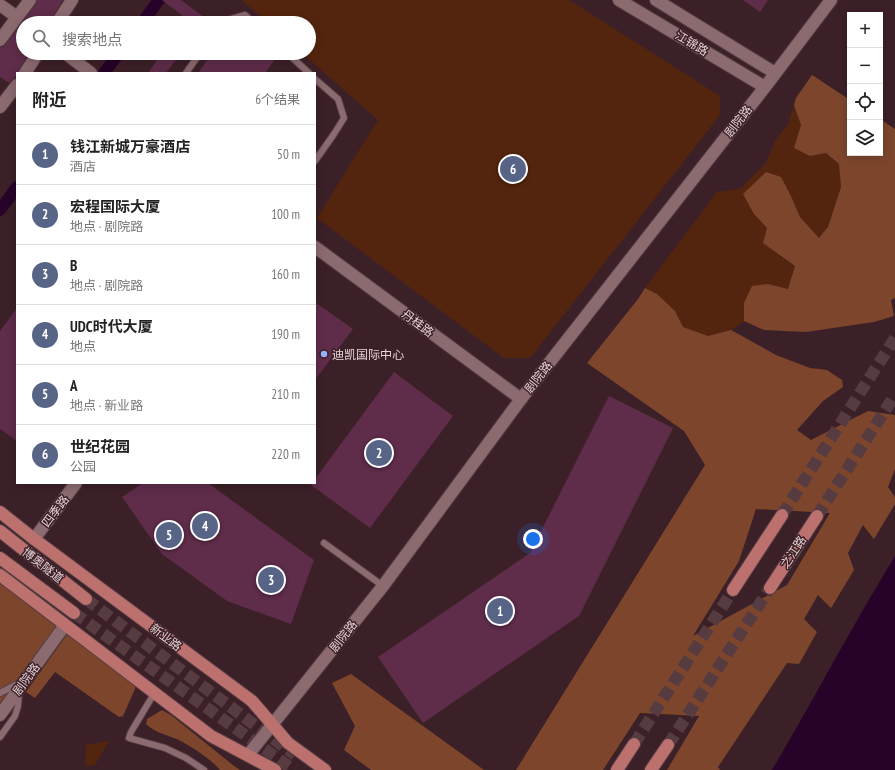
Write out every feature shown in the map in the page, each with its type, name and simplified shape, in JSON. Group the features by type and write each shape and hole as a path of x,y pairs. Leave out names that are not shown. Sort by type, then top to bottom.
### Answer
{"main road":[{"name":"新业路","path":"0,512 252,701 288,743 325,770"},
{"path":"733,590 782,515"},
{"name":"之江路","path":"770,588 817,516"},
{"name":"博奥隧道","path":"0,531 86,599"},
{"name":"博奥隧道","path":"0,558 74,613"},
{"path":"0,575 211,736 275,770"},
{"path":"617,770 634,744"},
{"path":"651,770 668,745"}],"street":[{"path":"18,16 30,0"},
{"path":"62,16 72,0"},
{"name":"江锦路","path":"619,0 765,87"},
{"name":"江锦路","path":"656,0 775,73"},
{"name":"剧院路","path":"248,755 383,586 520,399 765,87 831,0"},
{"path":"0,5 16,16"},
{"path":"0,40 16,18"},
{"path":"26,72 33,60"},
{"path":"74,60 90,72"},
{"path":"0,107 16,86"},
{"name":"丹桂路","path":"316,248 520,399"},
{"name":"四季路","path":"34,539 75,484"},
{"name":"剧院路","path":"0,715 66,625"}],"lane":[{"path":"187,72 195,60"},
{"path":"295,60 308,72"},
{"path":"316,80 338,99 344,118 316,159"},
{"path":"324,542 383,586"},
{"path":"0,693 22,684"},
{"path":"0,737 15,716 22,684"},
{"path":"154,692 129,738 165,748 186,758 204,770"}],"shaded area":[{"path":"242,0 569,0 720,96 720,115 530,358 504,358 317,218 378,120 310,60 316,60 316,16 260,16"},
{"path":"812,75 847,98 847,156 883,156 883,121 895,129 895,298 891,300 894,316 874,322 806,332 764,330 744,321 744,303 752,286 768,284 788,289 795,266 763,243 767,228 754,214 743,194 766,172 781,177 800,217 819,238 828,227 841,187 839,164 826,153 810,156 794,148 801,125 794,105 796,98"},
{"path":"794,105 810,156 826,153 839,164 841,187 828,227 819,238 800,217 781,177 754,214 767,228 780,256 795,266 788,289 768,284 744,303 744,321 731,330 708,336 683,327 675,311 657,294 645,288 717,192 740,189 766,163 776,139 788,125"},
{"path":"645,288 657,294 675,311 683,327 708,336 731,330 776,355 810,368 827,370 842,380 843,387 823,401 797,430 811,440 868,411 895,415 895,469 888,487 895,497 895,504 874,539 863,525 848,553 854,570 831,608 818,595 804,619 817,632 799,664 787,663 718,767 720,770 667,770 699,716 640,713 603,770 516,770 705,465 684,431 587,363","holes":["756,509 830,513 787,585 693,636 739,561"]},
{"path":"895,556 895,770 772,770 864,609"},
{"path":"0,583 57,627 0,704"},
{"path":"68,633 137,682 123,716 119,717 55,672 35,698 26,692"},
{"path":"351,674 484,770 371,770 344,750 355,726 332,683"},
{"path":"162,710 171,715 240,770 220,770 190,746 179,740 157,732 146,724 147,719"},
{"path":"109,741 95,765 87,766 85,763 86,745"}],"building":[{"path":"37,0 63,0 53,16 27,16 36,4"},
{"path":"162,0 181,0 203,16 183,16"},
{"path":"743,0 768,0 760,12"},
{"path":"16,31 16,60 25,60 18,72 16,72 16,76 9,83 0,77 0,47 3,47"},
{"path":"157,60 176,60 167,72 149,72"},
{"path":"207,60 274,61 266,72 199,72"},
{"name":"迪凯国际中心","path":"316,303 353,329 316,379"},
{"path":"16,309 16,440 0,429 0,331"},
{"path":"394,372 453,416 370,528 311,485 316,484 316,478"},
{"path":"609,396 673,428 579,616 423,723 378,657 530,553"},
{"path":"142,484 209,484 314,560 291,624 227,601 162,554 122,497"}],"waterway":[{"path":"147,16 159,0"},
{"path":"105,72 114,60"},
{"path":"0,210 16,188"}],"tunnel":[{"path":"782,515 895,338"},
{"path":"817,516 895,395"},
{"path":"668,745 770,588"},
{"path":"634,744 733,590"},
{"path":"86,599 295,755"},
{"path":"74,613 294,770"}],"place":[{"name":"世纪花园","path":"513,169"},
{"name":"迪凯国际中心","path":"324,354"},
{"name":"宏程国际大厦","path":"379,453"},
{"name":"UDC时代大厦","path":"205,526"},
{"name":"A","path":"169,535"},
{"name":"B","path":"271,580"},
{"name":"钱江新城万豪酒店","path":"500,611"}]}
